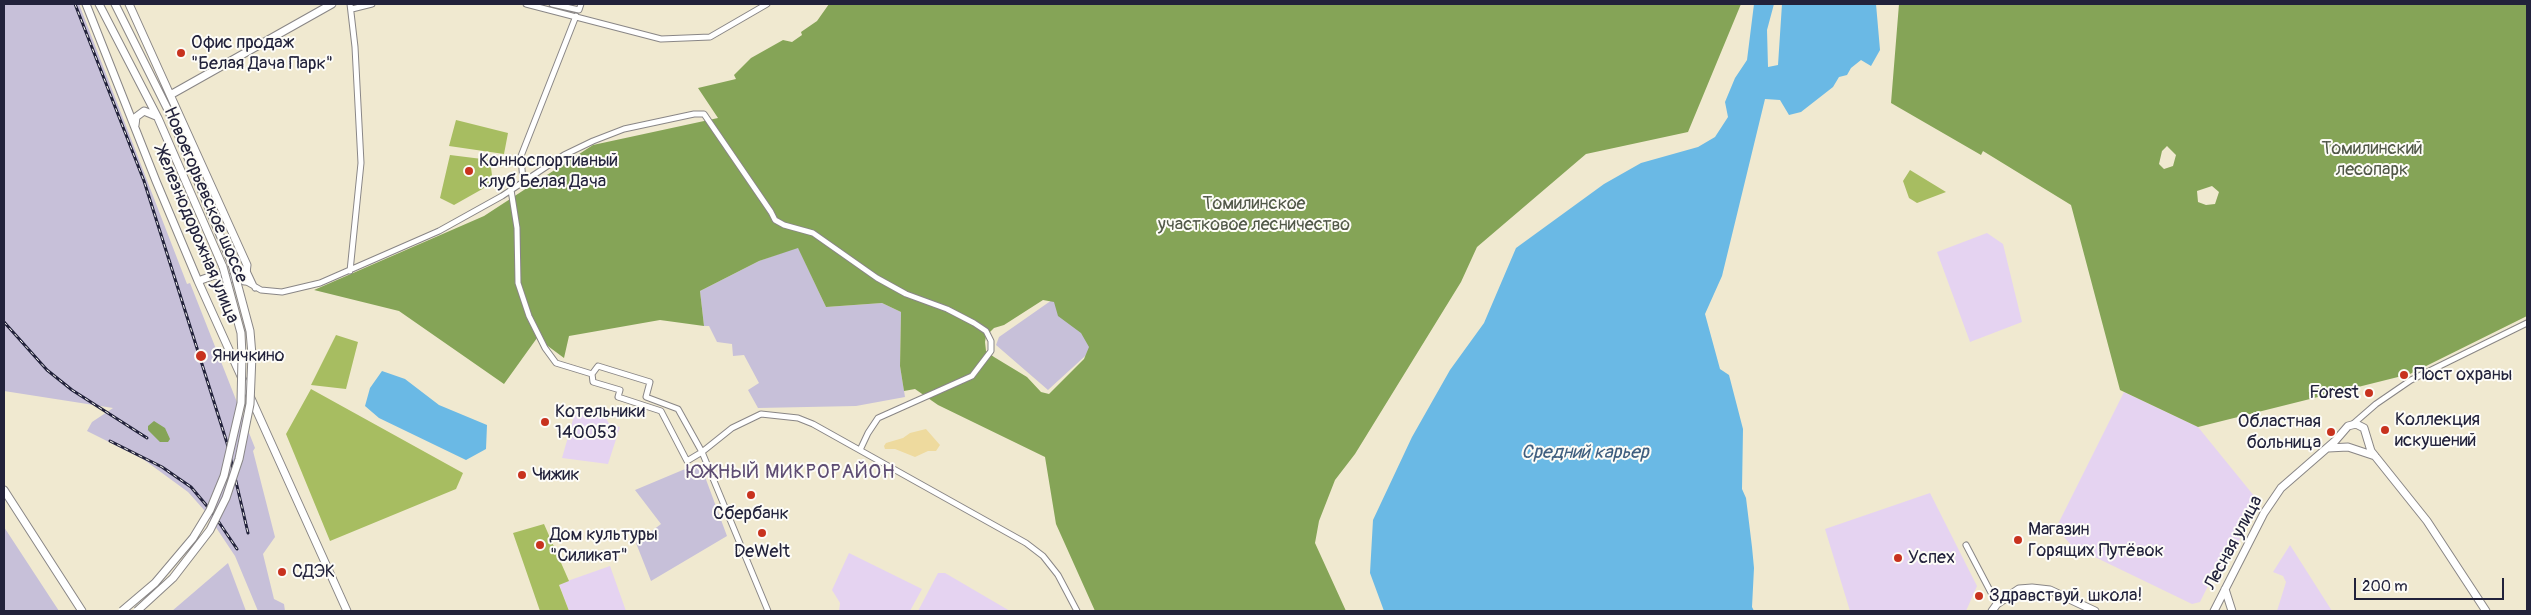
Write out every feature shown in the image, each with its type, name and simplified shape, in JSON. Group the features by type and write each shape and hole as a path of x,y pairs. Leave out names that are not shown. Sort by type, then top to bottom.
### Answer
{"main road":[{"name":"Железнодорожная улица","path":"86,4 198,281 347,611"},
{"name":"Новоегорьевское шоссе","path":"99,4 158,118 223,267 241,333 242,373 238,421 224,476 210,510 193,538 155,583 122,611"},
{"name":"Новоегорьевское шоссе","path":"115,4 169,112 232,264 245,308 252,355 250,404 239,459 226,498 210,530 173,578 138,611"},
{"path":"130,4 236,237 246,268 245,281 215,275 198,281"},
{"path":"172,94 332,4"},
{"path":"136,129 136,117 139,113 148,111 158,118"},
{"path":"2348,447 2344,442 2342,433 2345,428 2353,424 2364,428 2367,440 2376,457 2427,521 2486,611"},
{"name":"Лесная улица","path":"2214,611 2264,513 2281,488 2342,433"},
{"path":"2356,449 2362,447 2367,440"},
{"path":"2325,449 2333,446 2348,447 2376,457"},
{"path":"4,490 82,611"},
{"path":"1992,611 1997,604 2020,589 2032,588 2050,590 2095,611"},
{"path":"2225,590 2232,611"}],"street":[{"path":"350,271 362,163 351,6 372,4"},
{"path":"526,4 651,37 699,38 716,34 767,4"},
{"path":"552,4 579,10 581,4"},
{"path":"523,182 521,156 576,16"},
{"path":"245,281 256,288 282,292 307,287 350,271 440,231 511,190 564,155 617,132 694,114 704,114 772,212 775,220 784,226 813,233 877,278 906,294 947,309 986,331 991,341 991,351 972,376 886,413 873,425 860,450"},
{"path":"511,190 517,228 518,283 529,316 545,348 556,364 592,374"},
{"path":"246,268 256,288"},
{"path":"2353,424 2382,399 2411,380 2527,323"},
{"path":"768,611 702,452 678,409 646,397 650,382 599,366 592,374 592,382 620,390 618,397 661,411 687,461 702,452 732,428 761,414 804,419 1030,546 1043,556 1058,575 1077,611"},
{"path":"2364,428 2367,412"},
{"path":"1966,545 1997,604"}],"shaded area":[{"path":"4,4 79,4 187,284 190,283 255,448 253,451 275,537 263,554 274,599 284,604 285,611 258,611 235,556 205,511 188,492 143,459 87,431 92,422 113,408 4,391"},
{"path":"1987,233 2003,244 2022,322 1970,342 1937,252"},
{"path":"798,247 826,307 882,303 901,312 900,366 905,397 856,406 758,408 748,390 759,383 744,355 733,356 732,344 717,342 709,326 704,326 700,291 759,261"},
{"path":"1062,293 1106,337 1048,390 996,345 999,337"},
{"path":"2124,392 2198,427 2259,502 2220,577 2214,575 2200,602 2192,604 2072,546 2056,528"},
{"path":"576,409 605,417 610,425 620,427 608,464 562,458"},
{"path":"697,464 701,466 727,536 651,581 636,543 661,524 635,490"},
{"name":"Успех","path":"1930,493 1977,586 1966,611 1850,611 1825,529"},
{"path":"4,527 59,611 4,611"},
{"path":"2290,545 2332,611 2277,611 2286,582 2283,576 2273,572"},
{"path":"849,553 922,589 910,611 839,611 840,603 832,590"},
{"path":"228,563 246,611 172,611"},
{"path":"610,566 626,611 569,611 559,584"},
{"path":"938,573 945,573 1010,611 918,611"}],"green space":[{"name":"Томилинское участковое лесничество","path":"829,4 1741,4 1688,132 1586,154 1477,247 1461,282 1355,454 1335,480 1319,521 1315,543 1346,611 1095,611 1056,524 1045,457 938,405 915,389 904,391 900,366 901,312 882,303 826,307 798,248 759,261 700,291 704,326 660,320 569,336 564,358 537,338 504,384 399,311 314,290 484,216 593,145 718,118 698,88 736,79 734,75 751,58 783,40 792,42 802,35 801,32 817,21","holes":["1043,300 1054,302 1058,316 1081,333 1089,347 1084,359 1049,394 1041,392 1027,377 986,351 985,342 986,336 994,328 1004,325"]},
{"name":"Томилинский лесопарк","path":"1899,4 2527,4 2527,316 2410,374 2198,427 2120,390 2071,205 1983,151 1981,155 1891,103","holes":["2167,146 2176,155 2173,166 2164,169 2159,164 2162,151","2212,186 2219,192 2215,204 2206,205 2198,202 2197,191"]},
{"path":"456,120 508,133 504,154 449,146"},
{"name":"Конноспортивный клуб Белая Дача","path":"450,155 490,160 493,183 454,205 440,198"},
{"path":"1910,170 1946,192 1917,203 1909,198 1903,181"},
{"path":"336,335 358,342 346,389 311,385"},
{"path":"311,389 463,473 456,489 330,541 286,434"},
{"path":"154,421 165,428 170,439 168,442 160,442 148,430 148,426"},
{"path":"544,524 569,581 559,585 569,611 540,611 513,533"}],"sand":[{"path":"926,429 940,445 936,451 928,451 915,457 895,449 885,449 886,443 903,438 910,433"}],"water":[{"name":"Средний карьер","path":"1754,4 1774,4 1767,30 1768,67 1778,65 1782,4 1876,4 1880,50 1871,66 1861,60 1851,68 1847,75 1839,77 1833,87 1801,112 1789,115 1780,100 1765,99 1722,276 1705,314 1720,369 1729,375 1743,429 1742,489 1746,498 1752,547 1754,568 1752,607 1754,611 1384,611 1370,573 1373,520 1412,437 1450,370 1484,323 1516,248 1604,184 1641,163 1698,147 1715,137 1728,117 1725,102 1735,78 1747,60"},
{"path":"382,371 405,379 439,405 487,425 486,449 466,460 379,418 365,406 370,388"}],"railway":[{"path":"75,4 144,181 227,443 248,533"},
{"path":"4,322 47,370 72,390 147,438"},
{"path":"110,441 162,467 191,487 212,512 237,549"}],"place":[{"name":"Офис продаж \"Белая Дача Парк\"","path":"181,53"},
{"name":"Конноспортивный клуб Белая Дача","path":"469,171"},
{"name":"Яничкино","path":"201,356"},
{"name":"Пост охраны","path":"2404,375"},
{"name":"Forest","path":"2369,393"},
{"name":"Котельники 140053","path":"545,422"},
{"name":"Коллекция искушений","path":"2385,430"},
{"name":"Областная больница","path":"2331,432"},
{"name":"Чижик","path":"522,475"},
{"name":"Сбербанк","path":"751,495"},
{"name":"DeWelt","path":"762,533"},
{"name":"Магазин Горящих Путёвок","path":"2018,540"},
{"name":"Дом культуры \"Силикат\"","path":"540,545"},
{"name":"Успех","path":"1898,558"},
{"name":"СДЭК","path":"282,572"},
{"name":"Здравствуй, школа!","path":"1979,596"}],"district":[{"name":"ЮЖНЫЙ МИКРОРАЙОН","path":"791,473"}]}
